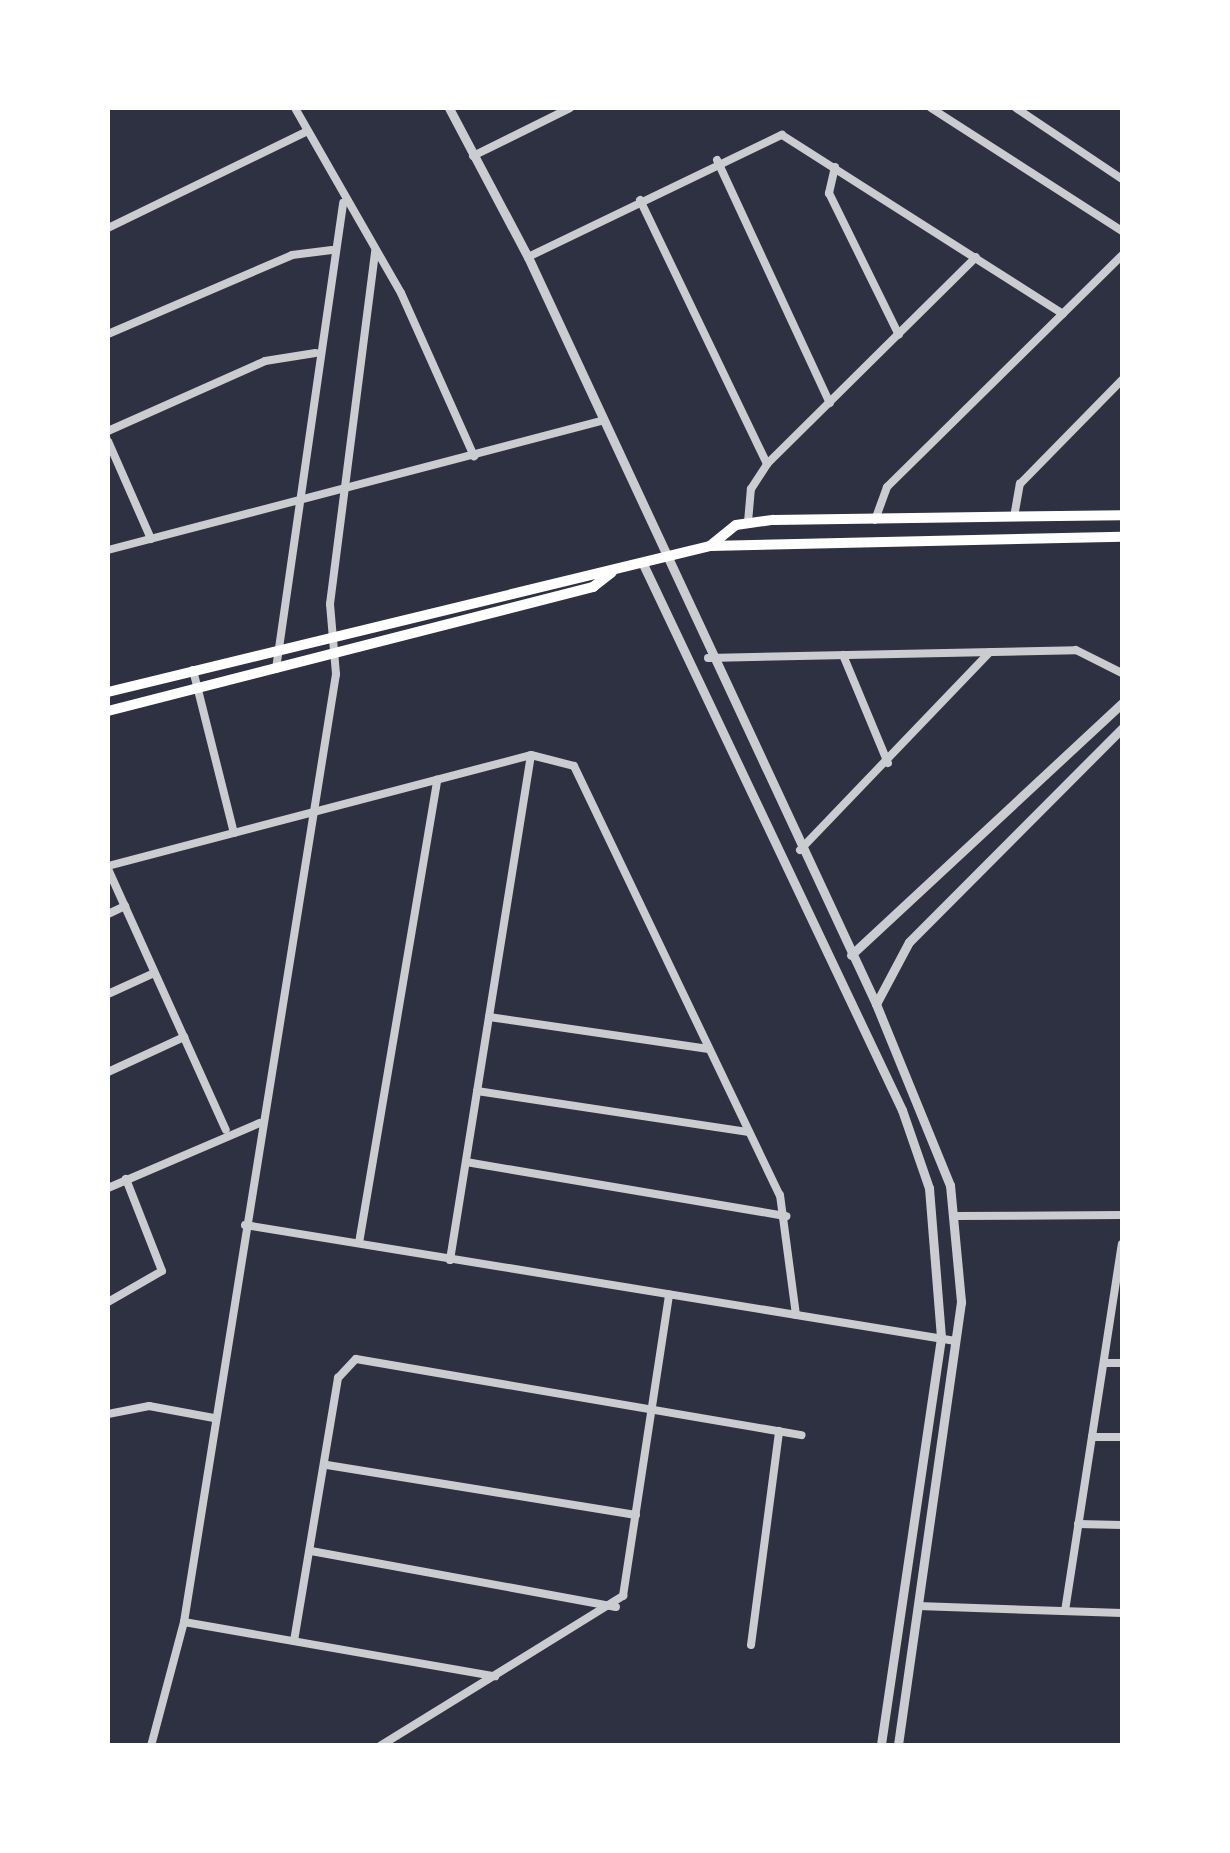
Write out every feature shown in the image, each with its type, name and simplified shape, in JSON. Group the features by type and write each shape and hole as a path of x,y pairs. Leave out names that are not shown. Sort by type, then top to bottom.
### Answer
{"main road":[{"path":"710,546 748,522 1122,515"},
{"path":"108,692 585,570 612,572 710,546 1122,538"},
{"path":"108,710 593,586 612,572"}],"street":[{"path":"295,108 343,203 375,251 474,456"},
{"path":"449,108 528,257 708,658 876,1004 937,1140 954,1216 956,1341 898,1746"},
{"path":"472,156 570,108"},
{"path":"931,108 1122,231"},
{"path":"1016,108 1122,180"},
{"path":"108,228 306,132"},
{"path":"528,257 717,160 782,135 1063,314"},
{"path":"717,160 830,403"},
{"path":"834,167 828,193 899,335"},
{"path":"640,200 767,464"},
{"path":"276,669 274,649 294,503 332,250 343,203"},
{"path":"108,334 292,254 332,250"},
{"path":"151,1746 184,1622 336,654 333,634 344,490 375,251"},
{"path":"874,520 887,486 1122,255"},
{"path":"748,522 751,489 767,464 976,257"},
{"path":"108,431 266,361 316,353"},
{"path":"1014,517 1020,484 1122,380"},
{"path":"108,550 600,421"},
{"path":"108,441 151,539"},
{"path":"643,564 841,987 929,1188 941,1338 881,1746"},
{"path":"708,658 1076,650 1122,672"},
{"path":"800,850 888,764 990,652"},
{"path":"843,655 888,764"},
{"path":"194,670 234,833"},
{"path":"851,954 1122,703"},
{"path":"876,1004 908,942 1122,728"},
{"path":"450,1260 531,756"},
{"path":"226,1130 108,867 531,756 559,757 583,780 786,1216 796,1315"},
{"path":"359,1244 436,780"},
{"path":"108,914 124,906"},
{"path":"108,994 154,972"},
{"path":"841,987 862,976"},
{"path":"489,1018 709,1049"},
{"path":"108,1072 184,1038"},
{"path":"477,1090 750,1132"},
{"path":"108,1188 226,1130 260,1123"},
{"path":"466,1162 786,1216"},
{"path":"108,1302 162,1271 126,1180"},
{"path":"954,1216 1122,1216"},
{"path":"245,1225 956,1341"},
{"path":"1065,1611 1122,1244"},
{"path":"380,1746 616,1606 636,1515 669,1294"},
{"path":"294,1641 327,1465 338,1378 356,1359 802,1435"},
{"path":"1104,1363 1122,1363"},
{"path":"108,1414 149,1406 214,1418"},
{"path":"751,1645 779,1432"},
{"path":"1092,1437 1122,1438"},
{"path":"327,1465 636,1515"},
{"path":"1078,1524 1122,1525"},
{"path":"311,1551 616,1606"},
{"path":"918,1606 1122,1612"},
{"path":"184,1622 495,1676"}]}
